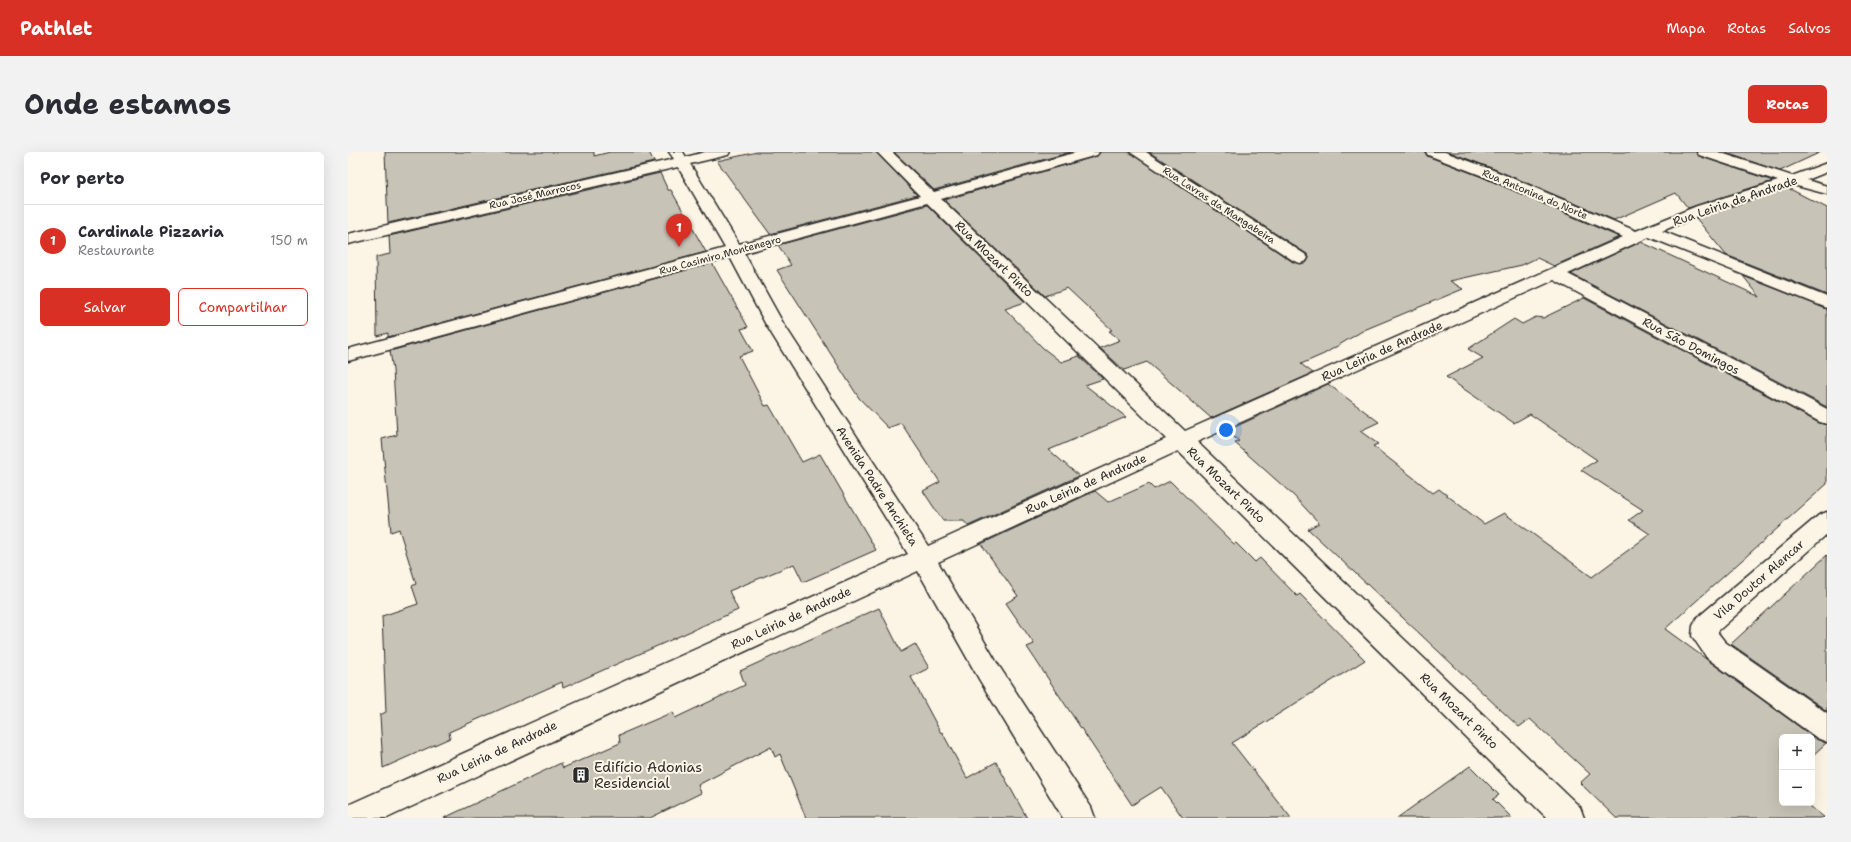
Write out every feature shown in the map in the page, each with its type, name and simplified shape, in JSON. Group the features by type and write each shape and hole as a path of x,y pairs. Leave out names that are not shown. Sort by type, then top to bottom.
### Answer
{"street":[{"name":"Rua José Marrocos","path":"348,239 679,157 723,152"},
{"name":"Rua Mozart Pinto","path":"884,152 1569,818"},
{"name":"Rua Casimiro Montenegro","path":"348,355 931,198 1092,152"},
{"name":"Rua Lavras da Mangabeira","path":"1137,152 1300,258"},
{"name":"Rua Antonina do Norte","path":"1433,152 1643,234 1827,302"},
{"path":"1704,152 1793,181 1827,190"},
{"name":"Avenida Padre Anchieta","path":"679,157 735,251 774,323 923,558 988,671 1080,818"},
{"name":"Rua Leiria de Andrade","path":"353,818 1181,441 1643,234 1702,209 1793,181 1827,168"},
{"name":"Rua São Domingos","path":"1556,274 1827,417"},
{"name":"Vila Doutor Alencar","path":"1827,521 1706,626 1705,636 1716,650 1827,729"}],"building":[{"path":"385,152 594,152 594,156 610,152 649,152 654,162 388,223"},
{"path":"757,152 876,152 917,195 770,234 717,161"},
{"path":"894,152 1071,152 934,190"},
{"path":"1100,152 1129,152 1293,262 1300,264 1307,262 1309,257 1307,254 1149,152 1425,152 1427,156 1482,177 1619,237 1554,266 1537,258 1522,265 1450,281 1463,289 1364,330 1324,354 1301,364 1313,373 1211,418 1147,362 1124,370 1100,348 1120,340 1109,331 1112,330 1067,288 1045,296 944,200 1097,156"},
{"path":"1449,152 1696,152 1699,156 1773,181 1688,208 1676,193 1614,220 1494,169"},
{"path":"1723,152 1821,152 1780,171"},
{"path":"660,173 668,190 671,190 706,252 388,337 388,333 377,336 376,257 390,254 389,236"},
{"path":"1788,188 1827,208 1827,295 1726,255 1696,218"},
{"path":"927,205 1025,302 1005,309 1043,348 1061,362 1079,356 1103,379 1085,385 1126,417 1049,450 1079,476 968,526 964,521 943,521 923,491 940,482 901,423 888,428 859,398 777,270 791,265 778,245"},
{"path":"1641,242 1760,297 1743,276 1827,309 1827,407 1571,274"},
{"path":"712,263 748,327 741,329 753,351 739,356 765,406 769,405 802,462 820,454 876,550 803,582 794,564 729,591 738,610 563,688 562,682 449,732 450,738 383,768 380,715 386,712 382,616 418,604 412,586 416,584 399,529 391,532 382,439 397,435 393,370 390,351"},
{"path":"1584,298 1819,423 1827,425 1827,484 1665,629 1809,734 1779,734 1779,806 1810,806 1825,818 1616,818 1580,783 1590,774 1530,719 1519,727 1308,529 1319,523 1294,496 1235,443 1239,441 1226,431 1328,384 1379,422 1360,431 1378,444 1373,446 1433,493 1439,489 1484,524 1504,513 1592,577 1650,534 1629,520 1643,510 1581,470 1597,460 1530,414 1514,423 1446,377 1483,358 1468,349 1514,319 1522,324 1536,317 1543,318"},
{"path":"1170,481 1234,544 1236,543 1255,562 1260,558 1297,596 1300,594 1365,660 1232,743 1291,818 1183,818 1161,787 1132,805 1027,647 1034,644 1006,603 1018,596 981,544 1095,491 1108,502 1149,484 1154,489"},
{"path":"1827,555 1827,711 1731,644"},
{"path":"879,608 901,652 915,644 929,668 911,677 967,778 996,762 1027,818 806,818 780,754 775,757 771,747 698,785 701,793 650,818 444,818 561,763 563,768 620,743 619,735 673,712 675,718 745,685 740,671"},
{"path":"1815,738 1826,743 1815,753"},
{"path":"1470,766 1499,795 1493,799 1512,818 1397,818"}],"place":[{"name":"Cardinale Pizzaria","path":"679,247"},
{"name":"Edifício Adonias Residencial","path":"581,775"}]}
